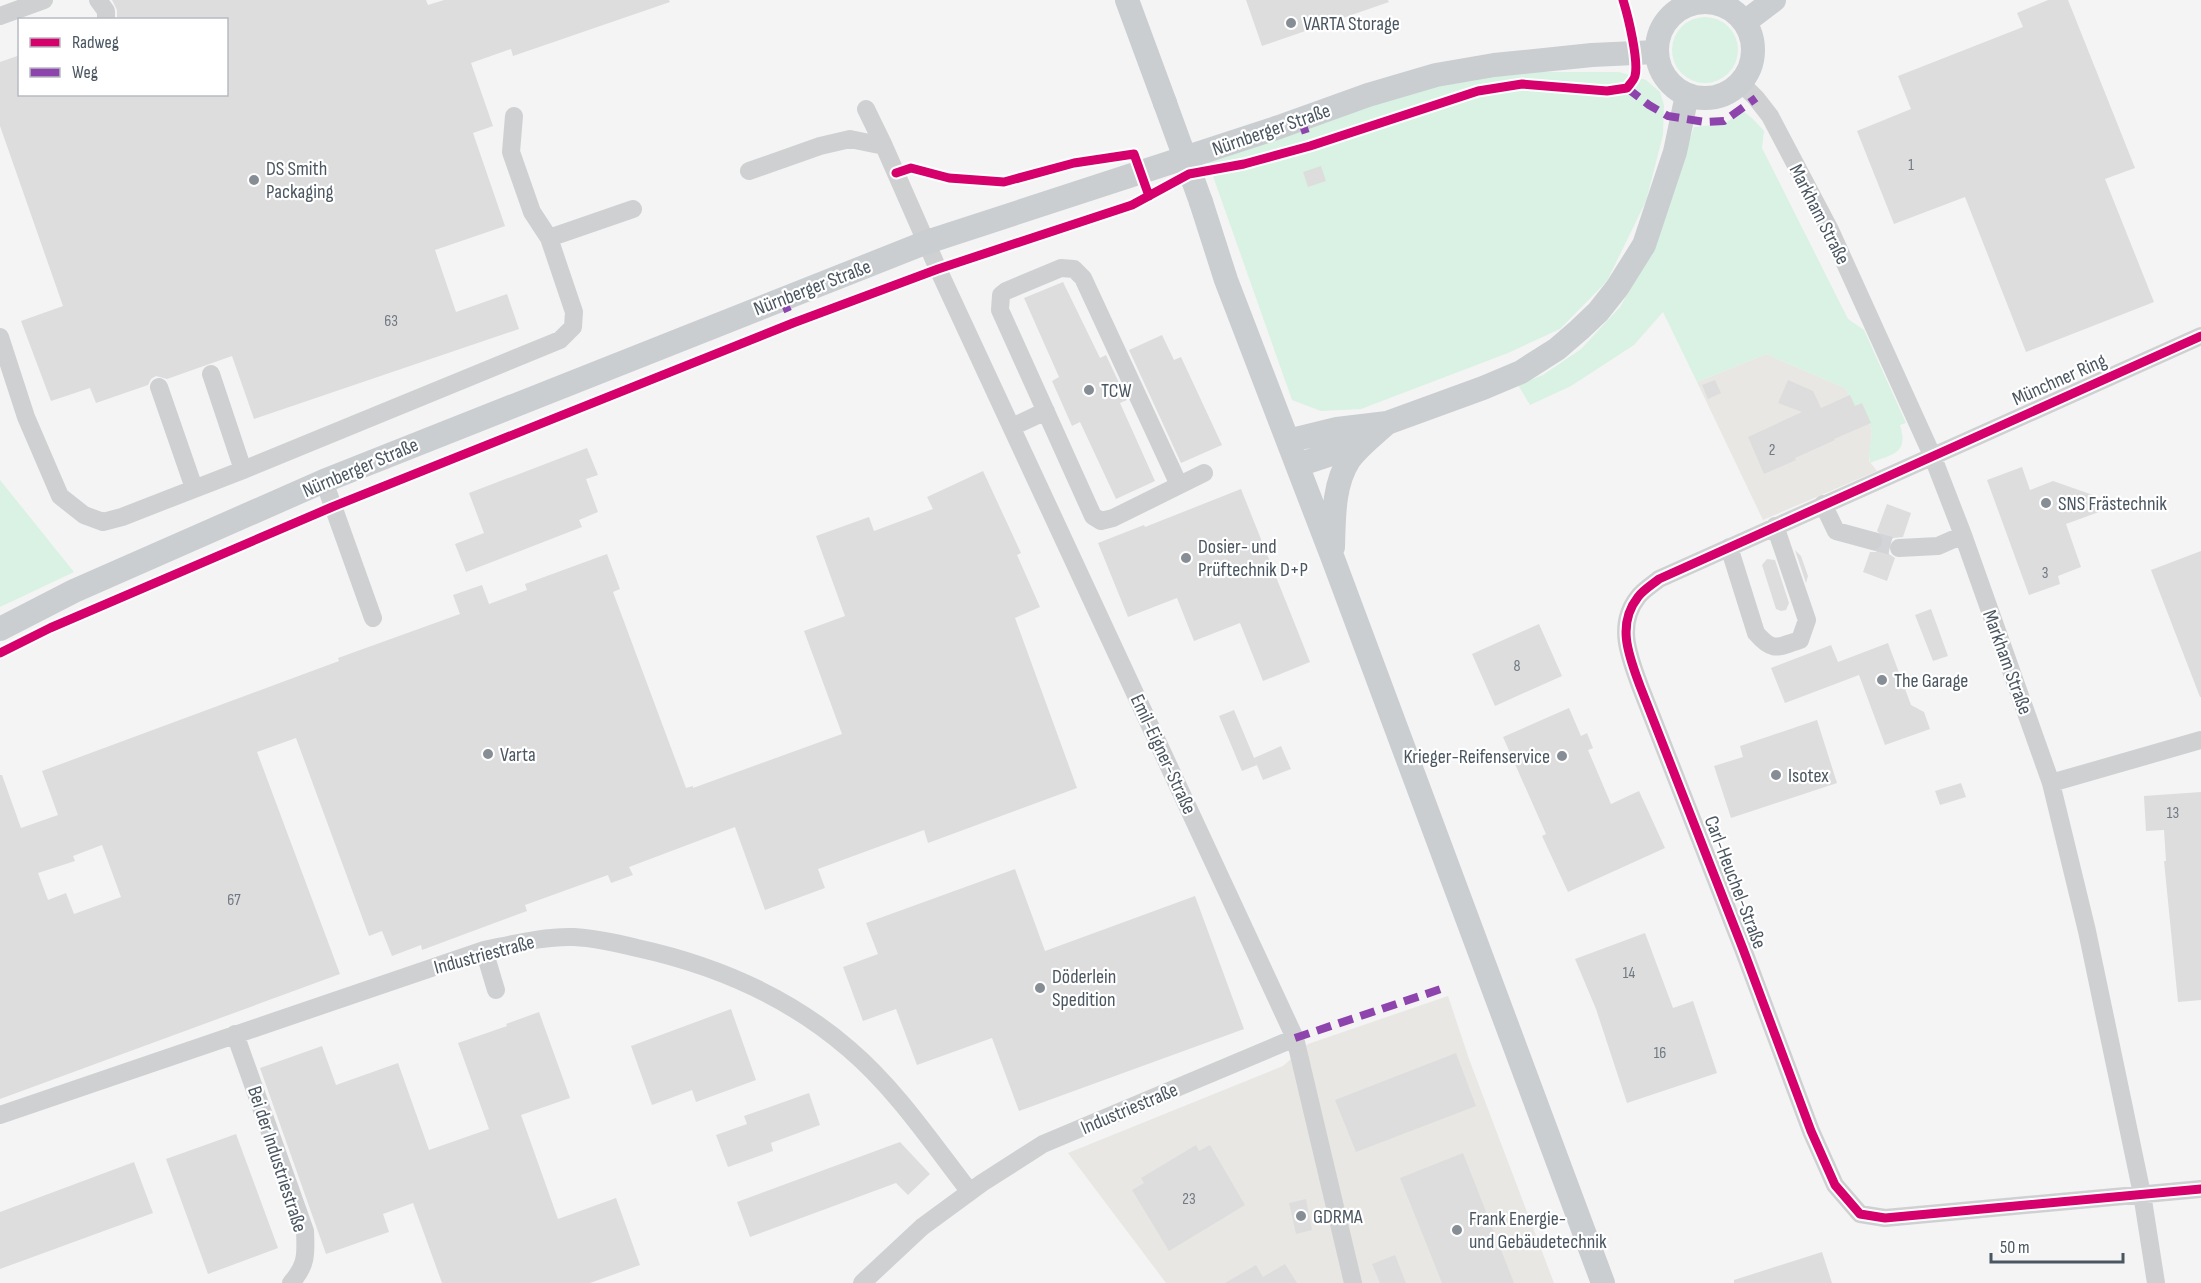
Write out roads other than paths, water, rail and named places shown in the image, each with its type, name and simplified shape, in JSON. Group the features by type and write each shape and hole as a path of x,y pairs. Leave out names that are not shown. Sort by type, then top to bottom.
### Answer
{"main road":[{"path":"1127,0 1202,202 1226,280 1298,465 1599,1277"},
{"path":"1745,22 1774,0"},
{"path":"1683,3 1718,3 1733,10 1745,22 1752,37 1754,53 1750,70 1741,83 1729,92 1716,98 1702,99 1687,96 1675,89 1665,78 1656,52 1658,38 1663,25 1683,3"},
{"name":"Nürnberger Straße","path":"0,629 74,591 324,481 927,242 1279,127 1368,95 1436,75 1494,64 1656,52"},
{"path":"1288,441 1337,429 1387,423 1521,372 1557,349 1598,312 1617,288 1644,245 1675,152 1687,96"},
{"path":"1332,556 1335,507 1340,478 1350,458 1387,423"},
{"path":"1298,465 1365,443"}],"street":[{"path":"0,16 44,0"},
{"path":"99,0 106,11 106,18"},
{"name":"Markham Straße","path":"1741,83 1770,116 1830,230 1932,455 1963,535 2051,783 2087,931 2142,1194 2156,1283"},
{"name":"Emil-Eigner-Straße","path":"866,109 1295,1038 1353,1283"},
{"path":"0,337 26,417 60,496 84,515 103,522 122,517 243,470 560,339 573,327 574,312 549,238 532,212 511,152 514,116"},
{"path":"749,171 820,146 850,139 884,146"},
{"path":"549,238 633,209"},
{"path":"1179,485 1083,278 1074,269 1061,267 1001,295 1000,310 1093,516 1101,521 1113,518 1204,473"},
{"name":"Münchner Ring","path":"1932,455 2201,336"},
{"path":"211,374 243,470"},
{"path":"159,387 194,488"},
{"path":"1012,428 1046,411"},
{"name":"Carl-Heuchel-Straße","path":"1932,455 1659,579 1638,597 1625,620 1626,647 1811,1131 1834,1185 1860,1214 1885,1218 2142,1194"},
{"path":"324,481 372,618"},
{"path":"1823,504 1836,531 1874,541"},
{"path":"1729,547 1756,633 1766,645 1778,647 1800,640 1806,620 1775,526"},
{"path":"1899,548 1938,546 1963,535"},
{"path":"2051,783 2201,740"},
{"name":"Industriestraße","path":"0,1115 484,950 541,938 575,937 615,943 677,957 738,979 795,1008 850,1049 891,1092 970,1192"},
{"path":"484,950 496,990"},
{"name":"Bei der Industriestraße","path":"236,1034 305,1231 306,1252 303,1270 291,1283"},
{"name":"Industriestraße","path":"862,1283 922,1227 1043,1144 1295,1038"},
{"path":"2142,1194 2201,1189"}],"tunnel":[{"path":"1873,541 1899,548"}],"place":[{"name":"VARTA Storage","path":"1291,23"},
{"name":"DS Smith Packaging","path":"254,180"},
{"name":"TCW","path":"1089,390"},
{"name":"SNS Frästechnik","path":"2046,503"},
{"name":"Dosier- und Prüftechnik D+P","path":"1186,558"},
{"name":"The Garage","path":"1882,680"},
{"name":"Varta","path":"488,754"},
{"name":"Krieger-Reifenservice","path":"1562,756"},
{"name":"Isotex","path":"1776,775"},
{"name":"Döderlein Spedition","path":"1040,988"},
{"name":"GDRMA","path":"1301,1216"},
{"name":"Frank Energie- und Gebäudetechnik","path":"1457,1230"}]}
